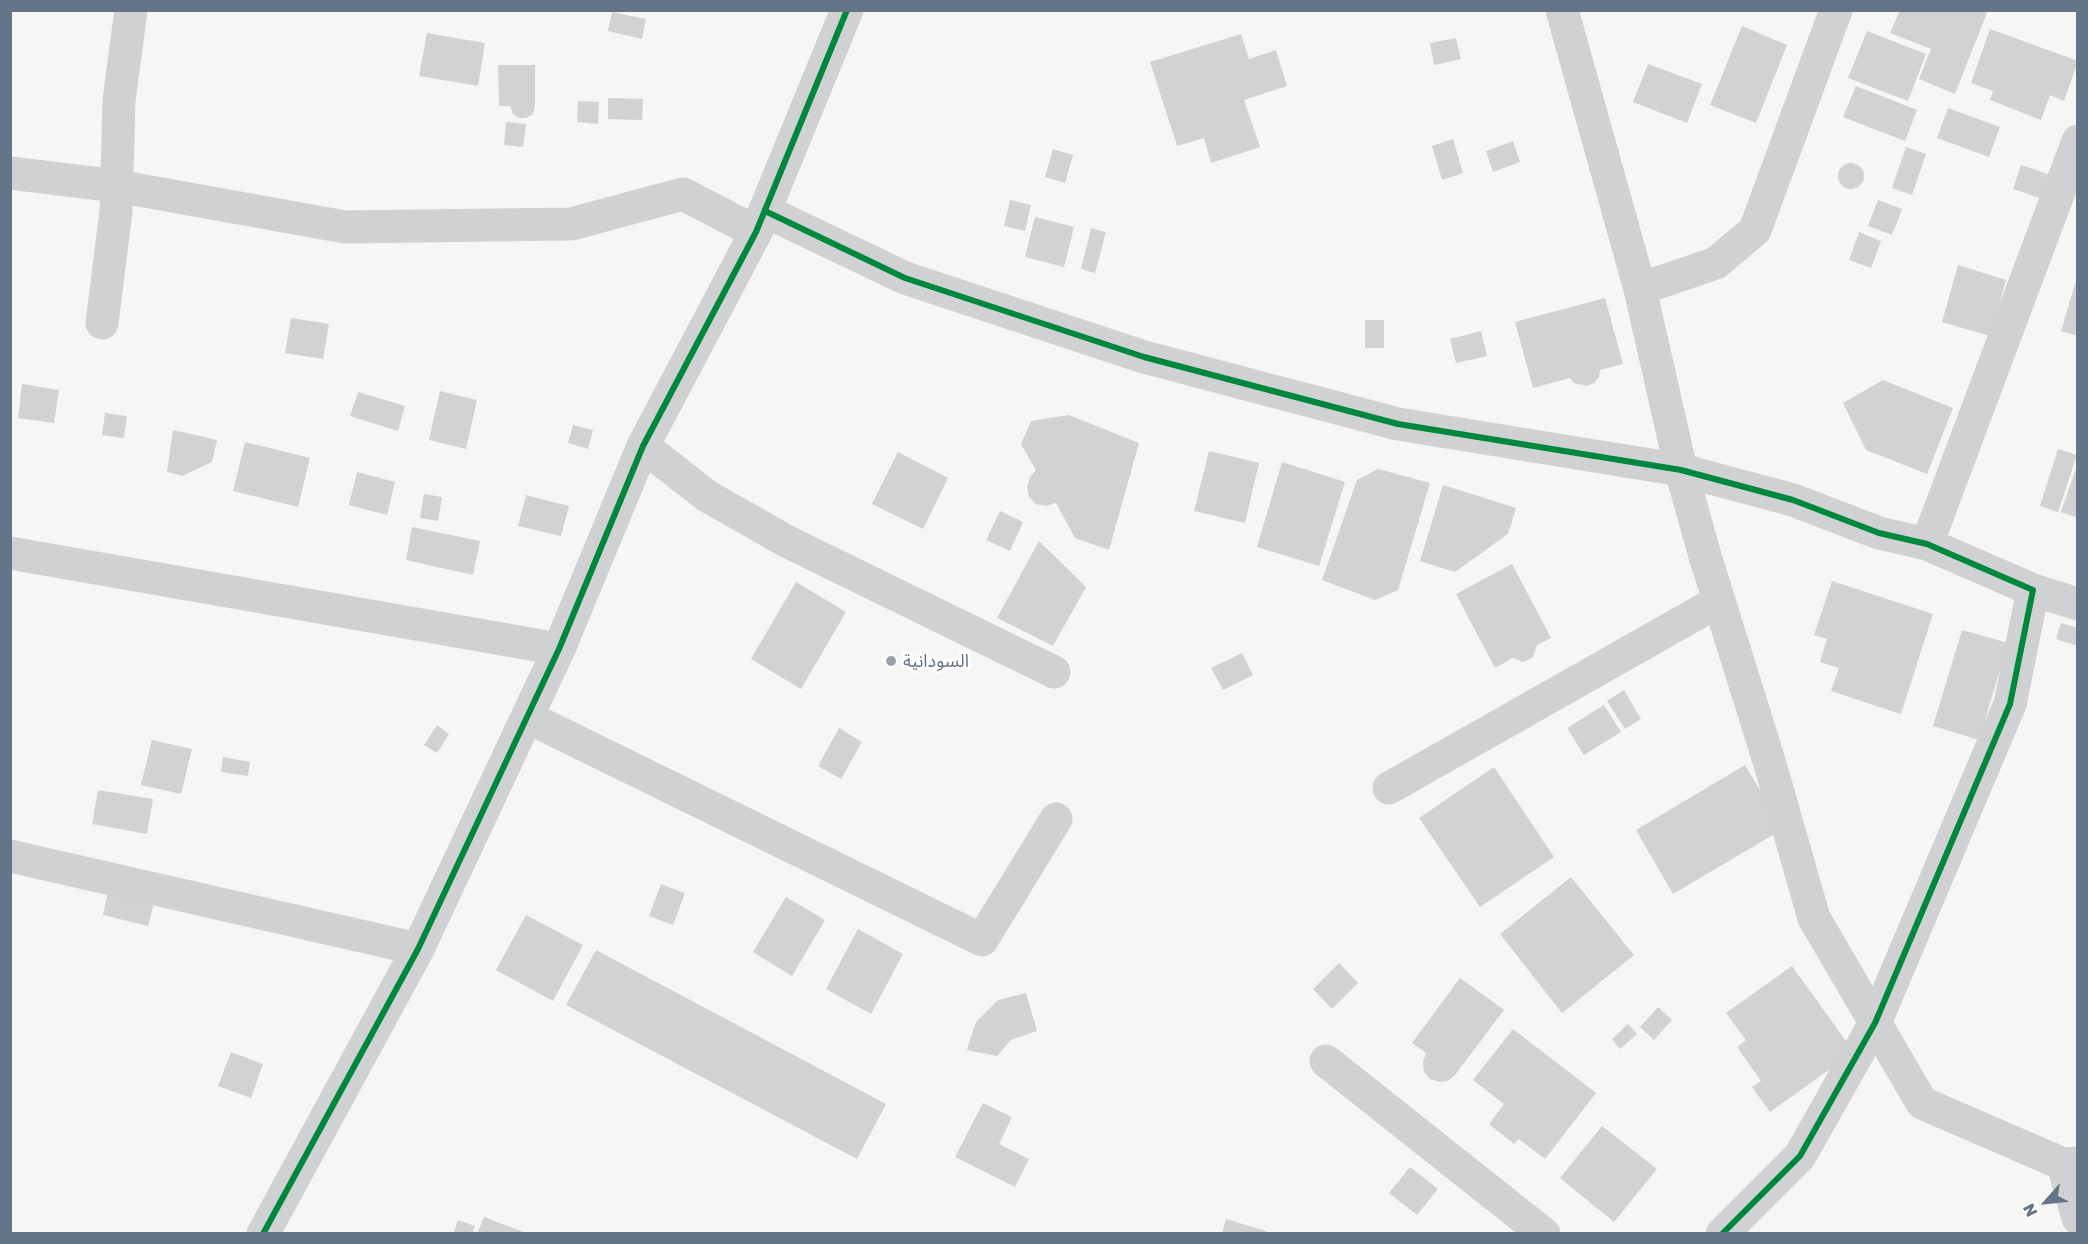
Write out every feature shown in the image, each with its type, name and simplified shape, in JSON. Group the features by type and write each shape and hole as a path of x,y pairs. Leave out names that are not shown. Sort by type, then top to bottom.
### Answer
{"street":[{"path":"102,323 117,186 119,100 131,10"},
{"path":"263,1233 418,949 560,648 643,446 760,221 847,10"},
{"path":"1562,10 1640,289 1681,470 1814,918 1922,1103 2070,1163 2078,1218"},
{"path":"1640,289 1716,263 1755,230 1836,10"},
{"path":"1926,544 2078,141"},
{"path":"10,173 117,186 345,227 571,224 683,194 760,221 904,278 1144,357 1398,424 1681,470 1793,500 1879,532 1926,544 2033,591 2078,604"},
{"path":"643,446 706,496 788,542 1054,672"},
{"path":"10,553 560,648"},
{"path":"1722,1233 1800,1156 1875,1023 2010,704 2033,591"},
{"path":"1389,788 1719,602"},
{"path":"527,717 982,940 1056,819"},
{"path":"10,856 418,949"},
{"path":"1326,1061 1545,1233"}],"building":[{"path":"1900,10 1988,10 1955,94 1919,79 1931,49 1890,33"},
{"path":"612,12 646,19 642,39 608,31"},
{"path":"1742,26 1787,45 1756,123 1710,105"},
{"path":"1990,29 2078,61 2064,101 2050,95 2041,120 1990,100 1993,91 1971,83"},
{"path":"1867,31 1926,54 1908,101 1848,78"},
{"path":"427,33 485,43 478,86 419,76"},
{"path":"1241,34 1249,59 1276,50 1287,86 1244,100 1260,147 1211,163 1204,138 1177,146 1150,62"},
{"path":"1456,38 1461,59 1434,65 1430,43"},
{"path":"1648,64 1702,84 1687,123 1633,102"},
{"path":"498,65 535,65 533,114 526,118 519,118 513,114 510,106 499,106"},
{"path":"1856,86 1917,110 1905,141 1843,117"},
{"path":"608,98 643,99 642,120 608,119"},
{"path":"578,101 599,102 598,124 577,122"},
{"path":"1948,108 2000,127 1989,157 1937,138"},
{"path":"506,122 526,124 523,147 504,145"},
{"path":"1453,139 1463,173 1442,180 1432,146"},
{"path":"1513,141 1520,162 1493,172 1486,151"},
{"path":"1906,147 1926,154 1912,195 1892,188"},
{"path":"1053,149 1073,155 1065,183 1045,177"},
{"path":"1851,163 1861,166 1864,176 1861,186 1851,189 1841,186 1838,176 1841,166"},
{"path":"2021,165 2048,174 2040,198 2013,189"},
{"path":"1010,200 1031,205 1025,231 1004,226"},
{"path":"1878,200 1902,209 1892,235 1868,226"},
{"path":"1035,217 1074,227 1064,267 1025,257"},
{"path":"1091,228 1106,232 1095,273 1081,269"},
{"path":"1859,232 1881,241 1871,268 1849,260"},
{"path":"1958,265 2006,280 1990,336 1942,322"},
{"path":"2078,277 2078,336 2061,331"},
{"path":"1605,298 1623,364 1600,370 1599,377 1587,386 1574,383 1570,378 1533,388 1515,322"},
{"path":"291,318 329,324 323,359 285,353"},
{"path":"1365,320 1384,320 1384,348 1365,348"},
{"path":"1481,331 1487,356 1456,363 1450,339"},
{"path":"1883,380 1953,408 1927,474 1866,450 1843,403"},
{"path":"22,384 59,390 54,423 18,418"},
{"path":"440,391 477,400 466,449 429,440"},
{"path":"358,392 405,406 398,431 350,416"},
{"path":"105,413 127,416 124,438 102,435"},
{"path":"1069,415 1139,443 1109,550 1075,538 1056,503 1046,506 1036,504 1029,497 1027,487 1030,477 1036,470 1021,444 1031,421"},
{"path":"573,425 593,430 588,449 568,443"},
{"path":"173,430 217,440 212,462 182,476 167,472"},
{"path":"245,442 310,458 298,507 233,491"},
{"path":"2058,449 2077,455 2058,512 2040,506"},
{"path":"1209,451 1259,463 1245,523 1194,511"},
{"path":"898,452 948,478 923,529 872,504"},
{"path":"1282,462 1345,482 1319,566 1257,547"},
{"path":"2078,465 2078,518 2061,512"},
{"path":"1378,469 1430,483 1398,590 1375,600 1322,580 1357,480"},
{"path":"357,472 395,482 387,515 349,505"},
{"path":"1443,485 1516,508 1508,534 1455,572 1420,561"},
{"path":"424,494 442,497 438,521 420,518"},
{"path":"526,495 569,506 561,536 518,526"},
{"path":"1000,511 1023,522 1010,551 986,540"},
{"path":"412,527 480,541 473,575 406,560"},
{"path":"1039,541 1086,587 1053,646 997,618"},
{"path":"1512,564 1551,638 1537,645 1533,657 1528,660 1523,662 1513,658 1495,668 1456,594"},
{"path":"1832,581 1933,614 1901,714 1831,691 1839,668 1820,662 1827,639 1814,635"},
{"path":"796,582 846,612 801,689 751,659"},
{"path":"2061,623 2078,628 2078,646 2056,639"},
{"path":"1962,630 2008,643 1979,740 1933,726"},
{"path":"1242,653 1253,675 1223,690 1211,668"},
{"path":"1624,690 1641,719 1625,729 1607,701"},
{"path":"1604,705 1621,732 1584,755 1567,728"},
{"path":"437,725 449,734 437,753 424,745"},
{"path":"839,728 862,742 841,779 818,766"},
{"path":"152,740 192,749 181,794 141,785"},
{"path":"223,757 250,762 248,776 221,772"},
{"path":"1745,765 1783,829 1673,894 1636,830"},
{"path":"1494,767 1554,857 1480,907 1419,818"},
{"path":"98,790 153,799 147,834 92,824"},
{"path":"1571,877 1634,955 1562,1013 1500,934"},
{"path":"661,884 685,893 673,925 649,916"},
{"path":"108,891 154,903 148,926 103,915"},
{"path":"786,897 825,920 792,976 753,952"},
{"path":"526,915 583,945 553,1001 496,970"},
{"path":"858,929 903,954 871,1014 826,989"},
{"path":"596,950 886,1104 857,1159 566,1005"},
{"path":"1339,963 1358,983 1332,1009 1313,989"},
{"path":"1792,966 1854,1052 1770,1112 1752,1087 1761,1081 1737,1047 1746,1040 1726,1013"},
{"path":"1460,978 1504,1010 1455,1075 1448,1081 1439,1082 1430,1079 1424,1072 1423,1062 1426,1053 1412,1043"},
{"path":"1026,993 1037,1031 1011,1040 997,1056 967,1050 976,1022 998,1000"},
{"path":"1658,1007 1672,1020 1654,1040 1640,1027"},
{"path":"1628,1024 1637,1034 1620,1049 1612,1039"},
{"path":"1513,1029 1596,1093 1545,1159 1519,1139 1514,1144 1489,1124 1504,1104 1473,1080"},
{"path":"231,1052 263,1064 251,1098 218,1086"},
{"path":"983,1103 1012,1117 999,1144 1029,1159 1015,1187 955,1157"},
{"path":"1602,1126 1657,1169 1614,1222 1560,1178"},
{"path":"1410,1167 1438,1189 1417,1215 1389,1193"},
{"path":"484,1217 526,1233 526,1234 477,1234"},
{"path":"1226,1219 1266,1231 1266,1234 1222,1234"},
{"path":"458,1220 475,1226 472,1234 453,1234"}],"cycle path":[{"path":"263,1234 418,949 559,649 643,446 756,232 847,10"},
{"path":"765,211 905,278 1144,357 1398,424 1681,470 1793,500 1879,533 1927,544 2033,590 2010,704 1875,1023 1800,1156 1722,1234"}],"place":[{"name":"السودانية","path":"891,661"}]}
